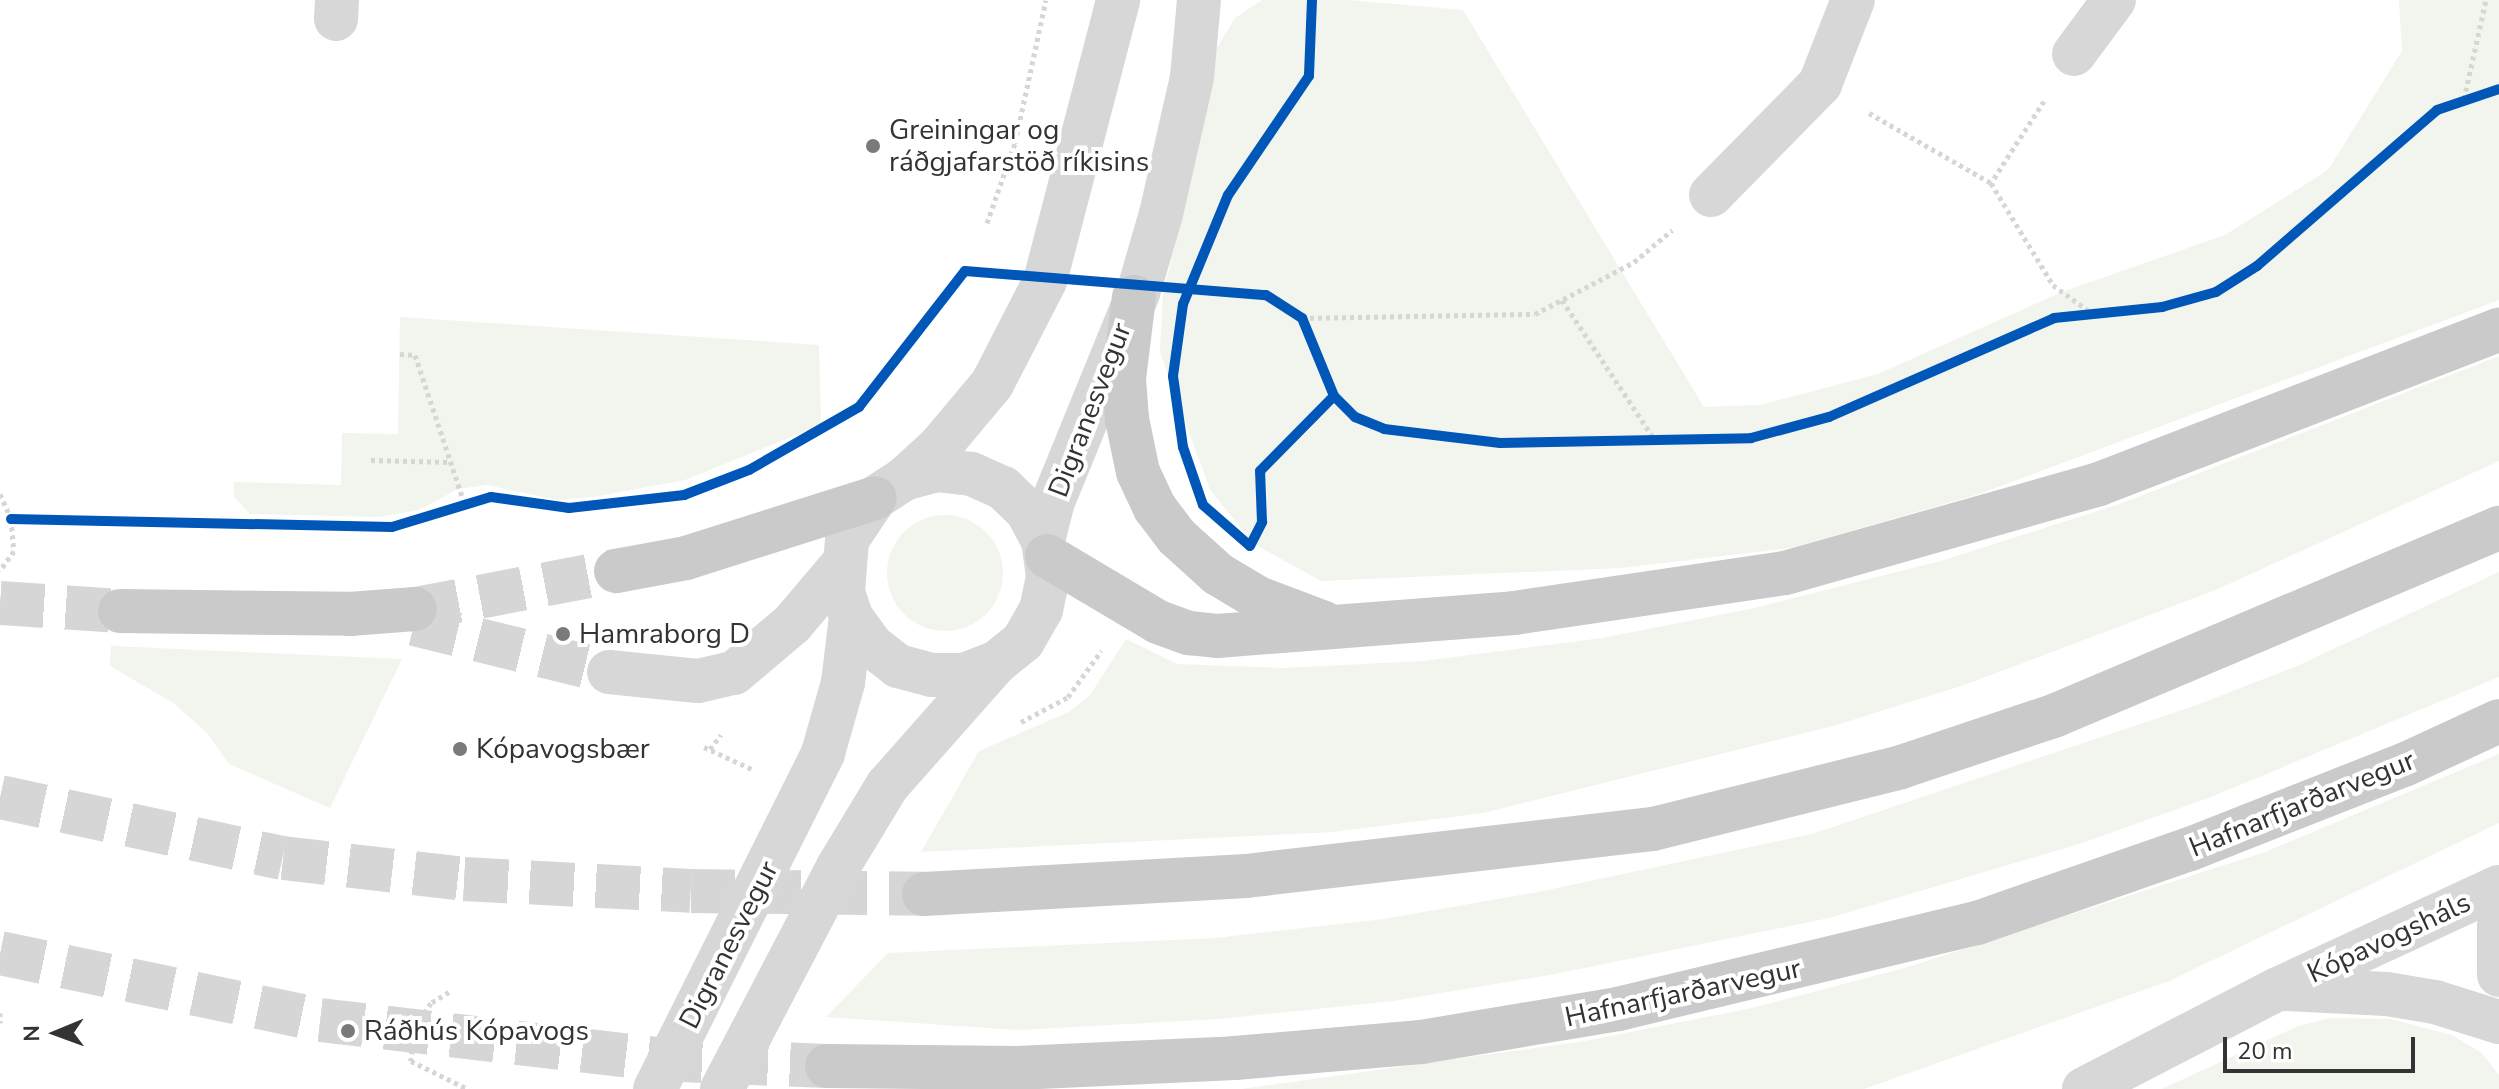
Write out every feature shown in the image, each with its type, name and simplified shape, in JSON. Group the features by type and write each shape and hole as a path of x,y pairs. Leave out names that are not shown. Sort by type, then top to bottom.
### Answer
{"main road":[{"path":"1134,297 1124,379 1127,419 1138,472 1155,508 1177,537 1218,574 1268,603 1341,629"},
{"path":"1045,549 1129,607 1189,633 1341,629 1514,613 1785,573 1922,538 2099,484 2499,330"},
{"path":"616,571 686,558 890,488"},
{"path":"924,894 1246,876 1653,829 1901,767 2056,715 2499,528"},
{"path":"120,611 415,617"},
{"name":"Hafnarfjarðarvegur","path":"827,1066 1017,1068 1235,1058 1421,1042 1618,1009 1977,923 2190,849 2406,764 2499,721"}],"street":[{"path":"996,663 964,675 931,675 898,666 871,645 851,617 842,565 847,540 890,488 940,446 992,384 1045,281 1118,0"},
{"name":"Digranesvegur","path":"1045,549 1064,470 1134,297 1177,150 1192,77 1199,0"},
{"path":"1711,195 1820,84 1853,0"},
{"path":"2074,54 2114,0"},
{"path":"722,1089 838,867 887,786 996,663 1023,641 1041,610 1045,549 1027,511 1003,488 971,474 948,471 890,488"},
{"path":"609,672 670,680 720,679 792,624 842,565"},
{"name":"Digranesvegur","path":"655,1089 823,753 843,683 851,617"},
{"name":"Kópavogsháls","path":"2084,1089 2278,989 2499,887"},
{"path":"2499,925 2499,975"},
{"name":"Kópavogsháls","path":"2278,989 2399,996 2499,1022"}],"path":[{"path":"987,223 1015,143 1046,0"},
{"path":"2464,99 2486,0"},
{"path":"1991,183 2074,54"},
{"path":"1820,84 1991,183 2053,285 2090,312"},
{"path":"1302,318 1535,314 1634,262 1711,195"},
{"path":"1562,300 1657,443"},
{"path":"400,354 415,355 464,502"},
{"path":"371,460 450,462"},
{"path":"0,494 11,519 14,551 0,570"},
{"path":"704,747 763,774"},
{"path":"449,992 421,1012 415,1026 411,1061 468,1089"},
{"path":"0,1013 0,1023"}],"shaded area":[{"path":"1262,0 1349,0 1463,10 1704,407 1760,405 1878,374 2062,292 2225,235 2328,170 2402,51 2399,0 2499,0 2499,300 1979,494 1791,548 1621,568 1321,581 1254,544 1210,490 1160,352 1163,294 1198,150 1209,61 1235,18"},
{"path":"400,317 819,345 821,425 685,480 599,496 557,500 487,485 458,489 419,510 379,517 250,514 234,497 234,482 341,485 342,433 398,434"},
{"path":"2499,356 2499,461 2218,589 1967,684 1833,726 1483,813 1333,832 921,852 979,751 1069,712 1090,695 1126,639 1177,664 1283,668 1424,661 1602,638 1750,609 1944,560 2120,504"},
{"path":"945,515 967,520 986,532 998,551 1003,573 998,595 986,614 967,626 945,631 923,626 904,614 892,595 887,573 892,551 904,532 923,520"},
{"path":"2499,572 2499,677 2211,797 2079,844 1829,918 1555,974 1393,1001 1218,1019 1019,1030 826,1017 888,953 1215,938 1384,919 1538,892 1812,834 2197,705 2297,666"},
{"path":"111,646 402,659 330,808 229,764 208,734 175,704 110,666"},
{"path":"2499,754 2499,823 2169,981 1864,1089 1241,1089 1585,1041 1752,1008 1908,967 2265,852"},
{"path":"2330,1018 2390,1019 2452,1035 2482,1053 2499,1075 2499,1089 2162,1089 2298,1026"}],"tunnel":[{"path":"415,609 616,571"},
{"path":"0,603 120,611"},
{"path":"414,624 609,672"},
{"path":"0,797 283,858 464,879 691,891 924,894"},
{"path":"0,953 320,1020 658,1059 827,1066"}],"cycle path":[{"path":"1312,0 1309,76 1228,195 1183,304 1173,376 1183,447 1203,505 1250,546 1262,522 1260,471 1334,396"},
{"path":"11,519 392,527 491,497 569,508 684,495 749,470 859,407 965,271 1266,295 1302,318 1334,396 1355,417 1384,429 1500,443 1751,438 1829,417 2054,318 2162,307 2216,292 2257,266 2437,110 2499,89"}],"place":[{"name":"Greiningar og ráðgjafarstöð ríkisins","path":"873,146"},
{"name":"Hamraborg D","path":"563,634"},
{"name":"Kópavogsbær","path":"460,749"},
{"name":"Ráðhús Kópavogs","path":"348,1031"}]}
